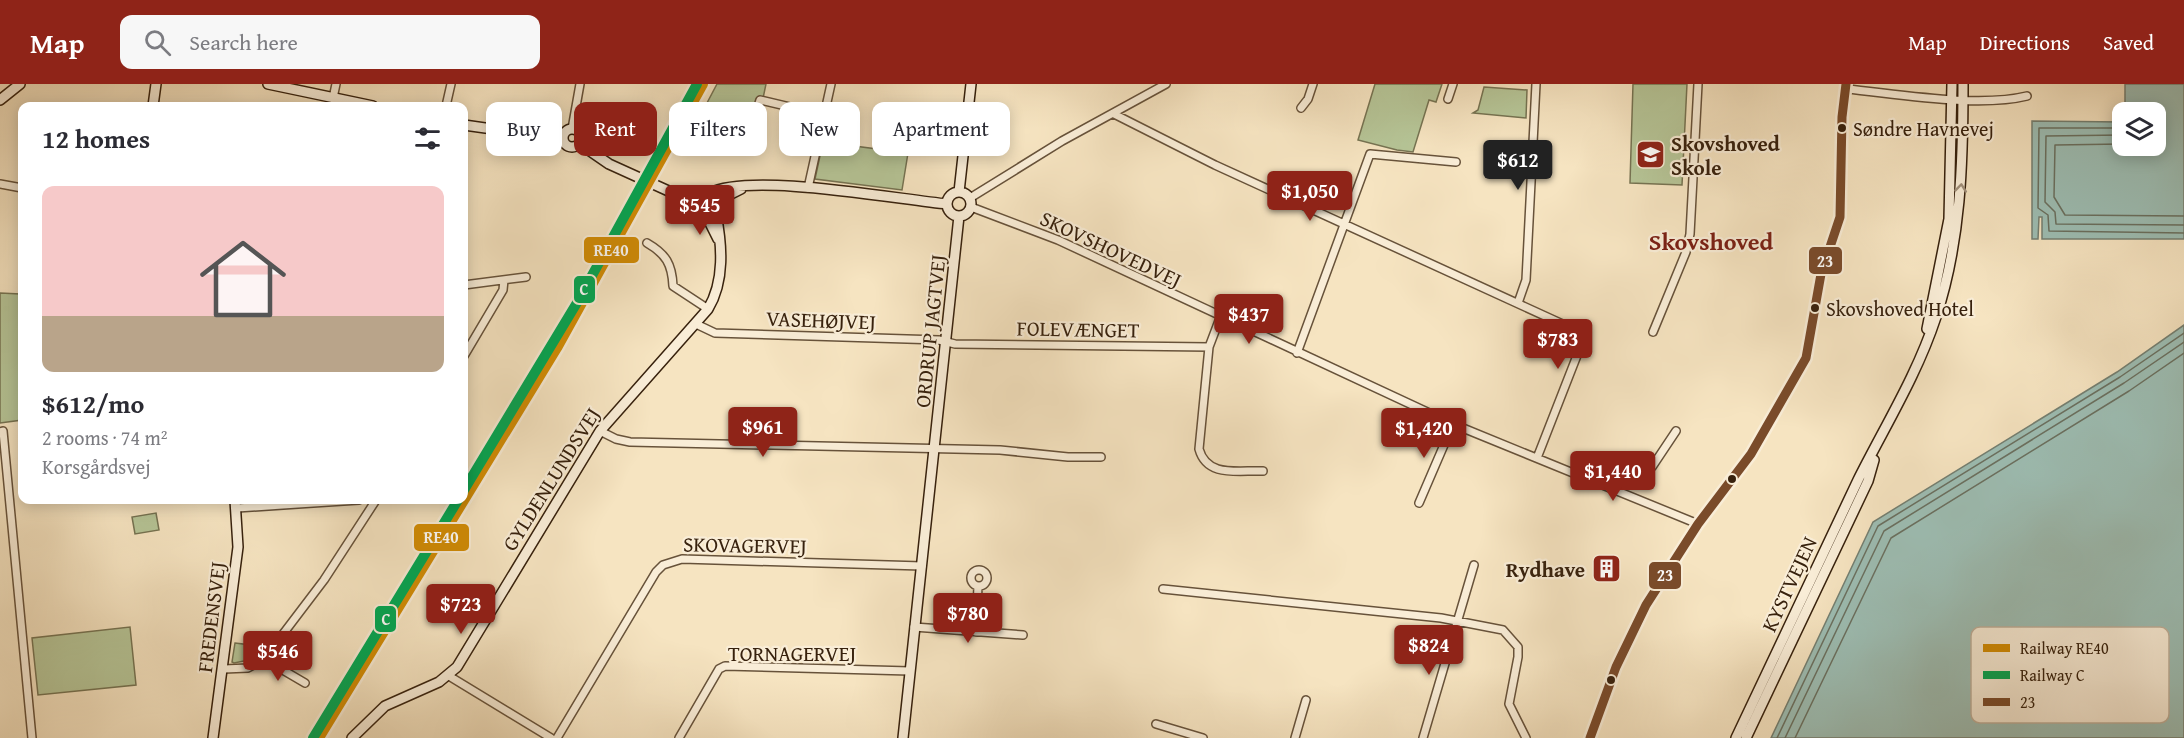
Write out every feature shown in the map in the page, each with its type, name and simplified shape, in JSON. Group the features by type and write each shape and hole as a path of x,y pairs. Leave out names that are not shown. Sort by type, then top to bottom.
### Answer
{"street":[{"path":"0,100 20,84"},
{"path":"154,102 156,84"},
{"path":"268,84 333,98 340,102"},
{"path":"333,98 336,84"},
{"path":"447,102 451,84"},
{"path":"563,139 567,131 572,129 580,84"},
{"path":"827,102 831,84"},
{"path":"959,192 971,84"},
{"path":"959,192 950,195 947,204 950,212 959,216 966,214 970,202 1062,141 1166,84"},
{"path":"1301,108 1308,99 1313,84"},
{"path":"1448,99 1453,84"},
{"path":"1518,303 1526,280 1536,84"},
{"path":"1653,332 1686,252 1690,234 1698,84"},
{"name":"KYSTVEJEN","path":"1736,738 1860,477 1878,446 1917,366 1948,219 1952,84"},
{"name":"KYSTVEJEN","path":"1923,346 1936,318 1952,252 1962,177 1963,84"},
{"path":"1590,738 1616,667 1646,605 1698,524 1751,454 1806,358 1821,274 1840,217 1842,117 1847,86 1952,99 2017,99 2028,96"},
{"path":"759,102 760,100 779,104"},
{"path":"1114,114 1344,224 1569,327 1578,342 1578,353 1537,458"},
{"path":"468,126 563,139"},
{"path":"563,139 566,145 571,148 574,147"},
{"path":"1297,353 1370,154 1456,162"},
{"path":"597,156 609,164 697,199 738,184 808,188 947,204"},
{"path":"808,188 815,156"},
{"path":"0,184 18,187"},
{"path":"710,193 719,200 749,186"},
{"path":"959,192 970,202"},
{"path":"697,199 698,212 711,215"},
{"name":"GYLDENLUNDSVEJ","path":"352,738 372,716 385,706 448,676 457,667 600,431 708,309 719,286 718,239 711,215 719,200"},
{"name":"SKOVSHOVEDVEJ","path":"970,202 1058,240 1220,318 1453,424 1698,524"},
{"name":"ORDRUP JAGTVEJ","path":"903,738 959,216"},
{"path":"647,243 662,252 672,268 674,286 708,309"},
{"path":"468,284 526,277"},
{"path":"468,349 503,290 504,280"},
{"path":"1220,318 1209,347 1199,449 1202,459 1208,466 1220,470 1263,471"},
{"name":"VASEHØJVEJ","path":"696,324 715,333 947,342"},
{"name":"FOLEVÆNGET","path":"947,342 985,345 1209,347"},
{"path":"1419,503 1453,424"},
{"path":"2,431 32,738"},
{"path":"600,431 616,439 630,442 1024,452 1068,457 1101,457"},
{"path":"1615,489 1653,467 1676,431"},
{"name":"KYSTVEJEN","path":"1746,738 1868,481 1878,446"},
{"name":"FREDENSVEJ","path":"213,738 224,669 238,547 236,504"},
{"path":"224,669 248,668 264,659 329,573 373,504"},
{"name":"SKOVAGERVEJ","path":"557,738 656,572 672,561 681,559 922,566"},
{"path":"1423,738 1474,565"},
{"path":"976,632 978,586"},
{"path":"1163,589 1459,620 1503,630 1518,647 1509,704 1526,738"},
{"path":"914,627 1023,635"},
{"path":"264,659 304,683"},
{"name":"TORNAGERVEJ","path":"679,738 719,669 725,666 910,671"},
{"path":"448,676 551,738"},
{"path":"1295,738 1306,700"},
{"path":"1156,724 1203,738"}],"green space":[{"path":"717,84 766,84 762,102 708,102"},
{"path":"1375,84 1442,84 1436,102 1429,100 1413,152 1358,140"},
{"path":"1633,84 1687,84 1682,185 1630,183"},
{"path":"1484,87 1527,90 1526,118 1473,113 1478,110"},
{"path":"860,147 872,148 872,156 908,156 902,190 815,179 820,156 860,156"},
{"path":"0,293 18,294 18,421 0,423"},
{"path":"156,513 159,530 135,534 132,517"},
{"path":"130,627 136,685 38,695 32,638"},
{"path":"235,643 267,647 254,659 234,663 232,662"}],"water":[{"path":"2125,84 2184,84 2184,239 2042,239 2042,217 2039,217 2038,239 2032,239 2032,121 2112,122 2112,156 2166,156 2166,102 2125,102"},
{"path":"2184,325 2184,738 1771,738 1873,522 2117,372"}],"rail line":[{"name":"C","path":"468,483 578,301 697,84"},
{"name":"RE40","path":"468,494 557,348 703,84"},
{"name":"C","path":"313,738 456,504"},
{"name":"RE40","path":"319,738 462,504"}],"transit line":[{"name":"23","path":"1590,738 1616,667 1646,605 1698,524 1751,454 1806,358 1821,274 1840,217 1842,117 1846,84"}],"place":[{"name":"Søndre Havnevej","path":"1842,128"},
{"name":"Skovshoved Skole","path":"1650,155"},
{"name":"Skovshoved Hotel","path":"1815,308"},
{"name":"Rydhave","path":"1606,569"}],"district":[{"name":"Skovshoved","path":"1711,241"}]}
